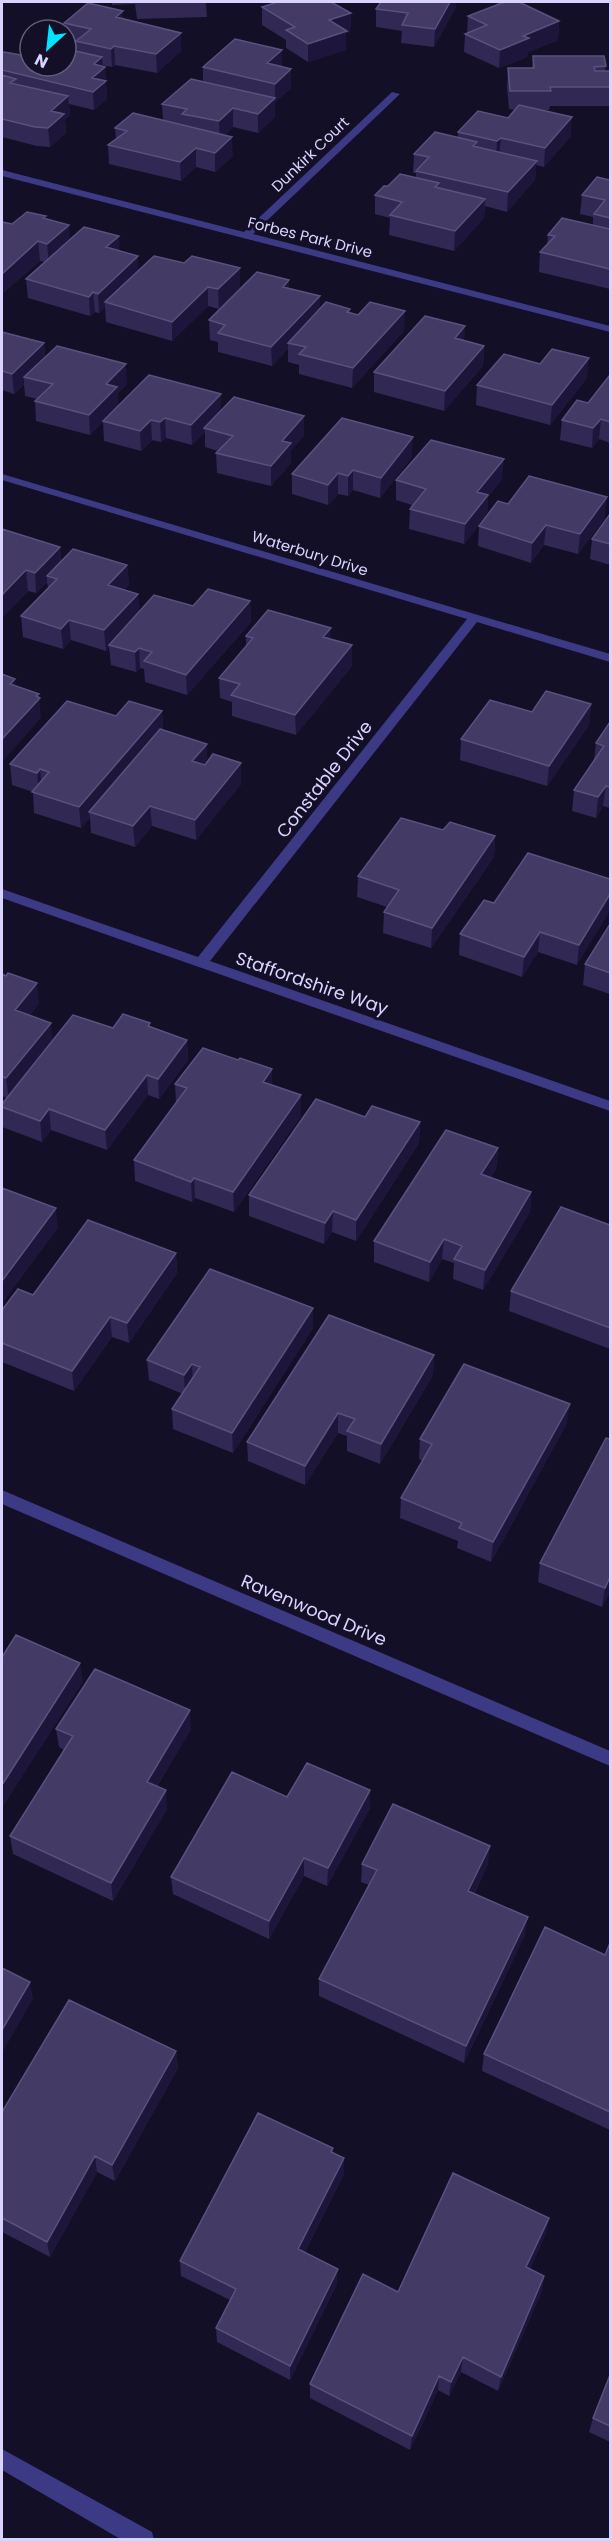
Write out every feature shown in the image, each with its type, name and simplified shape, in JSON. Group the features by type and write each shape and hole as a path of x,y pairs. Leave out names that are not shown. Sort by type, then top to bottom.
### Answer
{"street":[{"name":"Dunkirk Court","path":"246,236 395,94"},
{"name":"Forbes Park Drive","path":"2,173 610,329"},
{"name":"Waterbury Drive","path":"2,477 610,658"},
{"name":"Constable Drive","path":"201,963 475,617"},
{"name":"Staffordshire Way","path":"2,893 610,1106"},
{"name":"Ravenwood Drive","path":"2,1497 610,1759"},
{"path":"2,2459 144,2540"}],"building":[{"path":"278,2 331,2 351,13 329,20 347,31 308,44 286,30 295,27 262,7"},
{"path":"381,2 450,2 435,29 402,25 408,13 376,9"},
{"path":"499,2 519,2 559,21 523,36 529,38 500,50 465,34 487,25 468,16 502,3"},
{"path":"88,3 123,11 116,17 181,33 156,54 114,46 111,49 78,41 91,29 78,26 78,18 70,18"},
{"path":"235,39 282,50 267,63 291,69 275,84 203,67"},
{"path":"78,52 102,57 94,64 105,67 92,78 106,81 93,92 35,78 78,78"},
{"path":"2,53 18,54 18,74 2,70"},
{"path":"533,56 604,56 606,66 594,67 595,71 610,71 610,87 550,87 551,91 510,91 508,68 534,68"},
{"path":"2,75 16,79 10,83 68,96 51,111 64,114 48,128 2,119"},
{"path":"191,79 275,98 258,114 233,108 219,121 182,114 187,109 162,104"},
{"path":"519,105 572,117 545,148 501,138 497,141 458,132 478,111 508,118"},
{"path":"133,113 232,137 215,153 196,148 180,162 108,145 127,131 115,128"},
{"path":"435,132 477,142 473,146 537,161 508,192 416,171 429,157 414,154"},
{"path":"400,174 439,183 435,187 485,199 455,231 390,215 402,202 375,195"},
{"path":"597,177 610,180 610,218 594,214 605,200 582,195"},
{"path":"27,212 69,225 47,244 38,241 2,274 2,222 12,224"},
{"path":"562,218 610,229 610,269 540,252 555,236 548,235"},
{"path":"84,227 119,236 106,247 138,256 98,294 93,292 89,297 26,279"},
{"path":"154,256 184,263 192,256 240,268 218,289 208,287 172,322 105,302"},
{"path":"257,272 289,280 283,287 320,296 271,347 218,333 225,325 209,320"},
{"path":"326,302 350,309 347,312 358,315 370,302 405,311 353,368 299,354 306,347 288,343"},
{"path":"425,316 465,326 455,338 484,346 445,391 374,372"},
{"path":"2,332 44,343 12,374 2,371"},
{"path":"57,346 126,364 106,384 117,387 89,415 35,401 53,384 24,377"},
{"path":"552,349 589,358 552,405 477,385 504,354 540,364"},
{"path":"149,375 221,394 191,425 165,418 160,422 151,420 140,431 103,421"},
{"path":"610,375 610,422 601,419 593,428 562,420 577,400 588,403"},
{"path":"234,397 304,416 282,441 291,443 271,466 216,453 233,436 204,428"},
{"path":"342,418 413,437 381,478 353,470 348,476 338,473 328,485 292,474"},
{"path":"431,440 504,459 477,492 488,495 465,524 410,509 426,489 396,480"},
{"path":"529,476 607,497 580,534 546,525 532,543 479,526 498,501 508,504"},
{"path":"610,514 610,544 592,539"},
{"path":"2,529 60,547 35,573 26,570 2,595"},
{"path":"73,549 127,565 108,585 138,594 104,630 69,620 61,629 21,616 57,579 47,576"},
{"path":"208,589 250,601 186,675 144,661 152,652 139,648 135,652 109,645 154,595 193,606"},
{"path":"268,610 331,628 323,637 352,645 295,715 231,695 240,684 219,678 253,638 246,636"},
{"path":"2,674 15,679 10,684 39,694 36,696 40,698 2,739"},
{"path":"546,691 591,704 549,766 461,739 490,700 532,712"},
{"path":"67,701 116,716 129,701 162,711 79,807 32,792 49,772 40,769 37,773 10,764"},
{"path":"610,722 610,787 606,786 598,797 574,790 604,746 596,743"},
{"path":"160,729 207,744 192,761 205,765 213,754 241,763 195,820 150,806 133,826 89,812"},
{"path":"401,818 443,830 450,822 495,836 432,928 384,912 399,890 358,876"},
{"path":"528,853 610,879 610,894 579,945 540,932 524,957 460,934 484,900 494,903"},
{"path":"610,924 610,973 585,964"},
{"path":"8,973 37,983 15,1010 51,1023 6,1078 2,1077 2,974 6,976"},
{"path":"123,1014 150,1023 148,1026 187,1040 158,1079 147,1075 105,1130 49,1109 40,1121 2,1107 2,1104 73,1015 113,1028"},
{"path":"203,1048 272,1069 263,1082 301,1095 233,1192 194,1178 191,1182 134,1160 187,1088 175,1084"},
{"path":"316,1099 365,1117 372,1106 420,1122 356,1220 333,1211 325,1223 249,1195"},
{"path":"446,1130 498,1148 481,1174 531,1192 485,1270 454,1259 462,1246 444,1239 430,1262 374,1241"},
{"path":"2,1188 56,1208 2,1281"},
{"path":"561,1207 610,1225 610,1328 511,1291"},
{"path":"88,1220 176,1253 127,1323 110,1317 72,1371 2,1343 2,1310 18,1289 33,1295"},
{"path":"210,1269 313,1308 232,1433 172,1409 200,1367 192,1364 184,1375 147,1360"},
{"path":"329,1315 434,1355 381,1444 347,1431 355,1419 338,1413 305,1466 247,1442"},
{"path":"464,1364 570,1404 493,1542 459,1528 462,1523 401,1498 432,1444 420,1439"},
{"path":"606,1438 610,1439 610,1577 605,1588 540,1563"},
{"path":"16,1635 80,1663 2,1785 2,1657"},
{"path":"95,1669 190,1710 147,1782 166,1790 111,1883 10,1836 73,1736 56,1729"},
{"path":"307,1763 370,1790 328,1868 304,1858 269,1921 171,1877 232,1772 287,1797"},
{"path":"393,1804 490,1846 468,1891 528,1917 466,2046 319,1979 377,1870 362,1864"},
{"path":"545,1927 605,1955 610,1943 610,2112 484,2054"},
{"path":"2,1968 30,1982 2,2030"},
{"path":"69,2000 176,2051 112,2165 95,2156 47,2242 2,2218 2,2112"},
{"path":"258,2113 333,2148 331,2152 344,2158 298,2249 338,2269 290,2366 216,2328 236,2289 180,2261"},
{"path":"453,2173 549,2218 526,2267 544,2276 501,2377 463,2357 451,2382 439,2376 412,2436 310,2384 363,2274 398,2292"},
{"path":"610,2375 610,2426 593,2418"}]}
